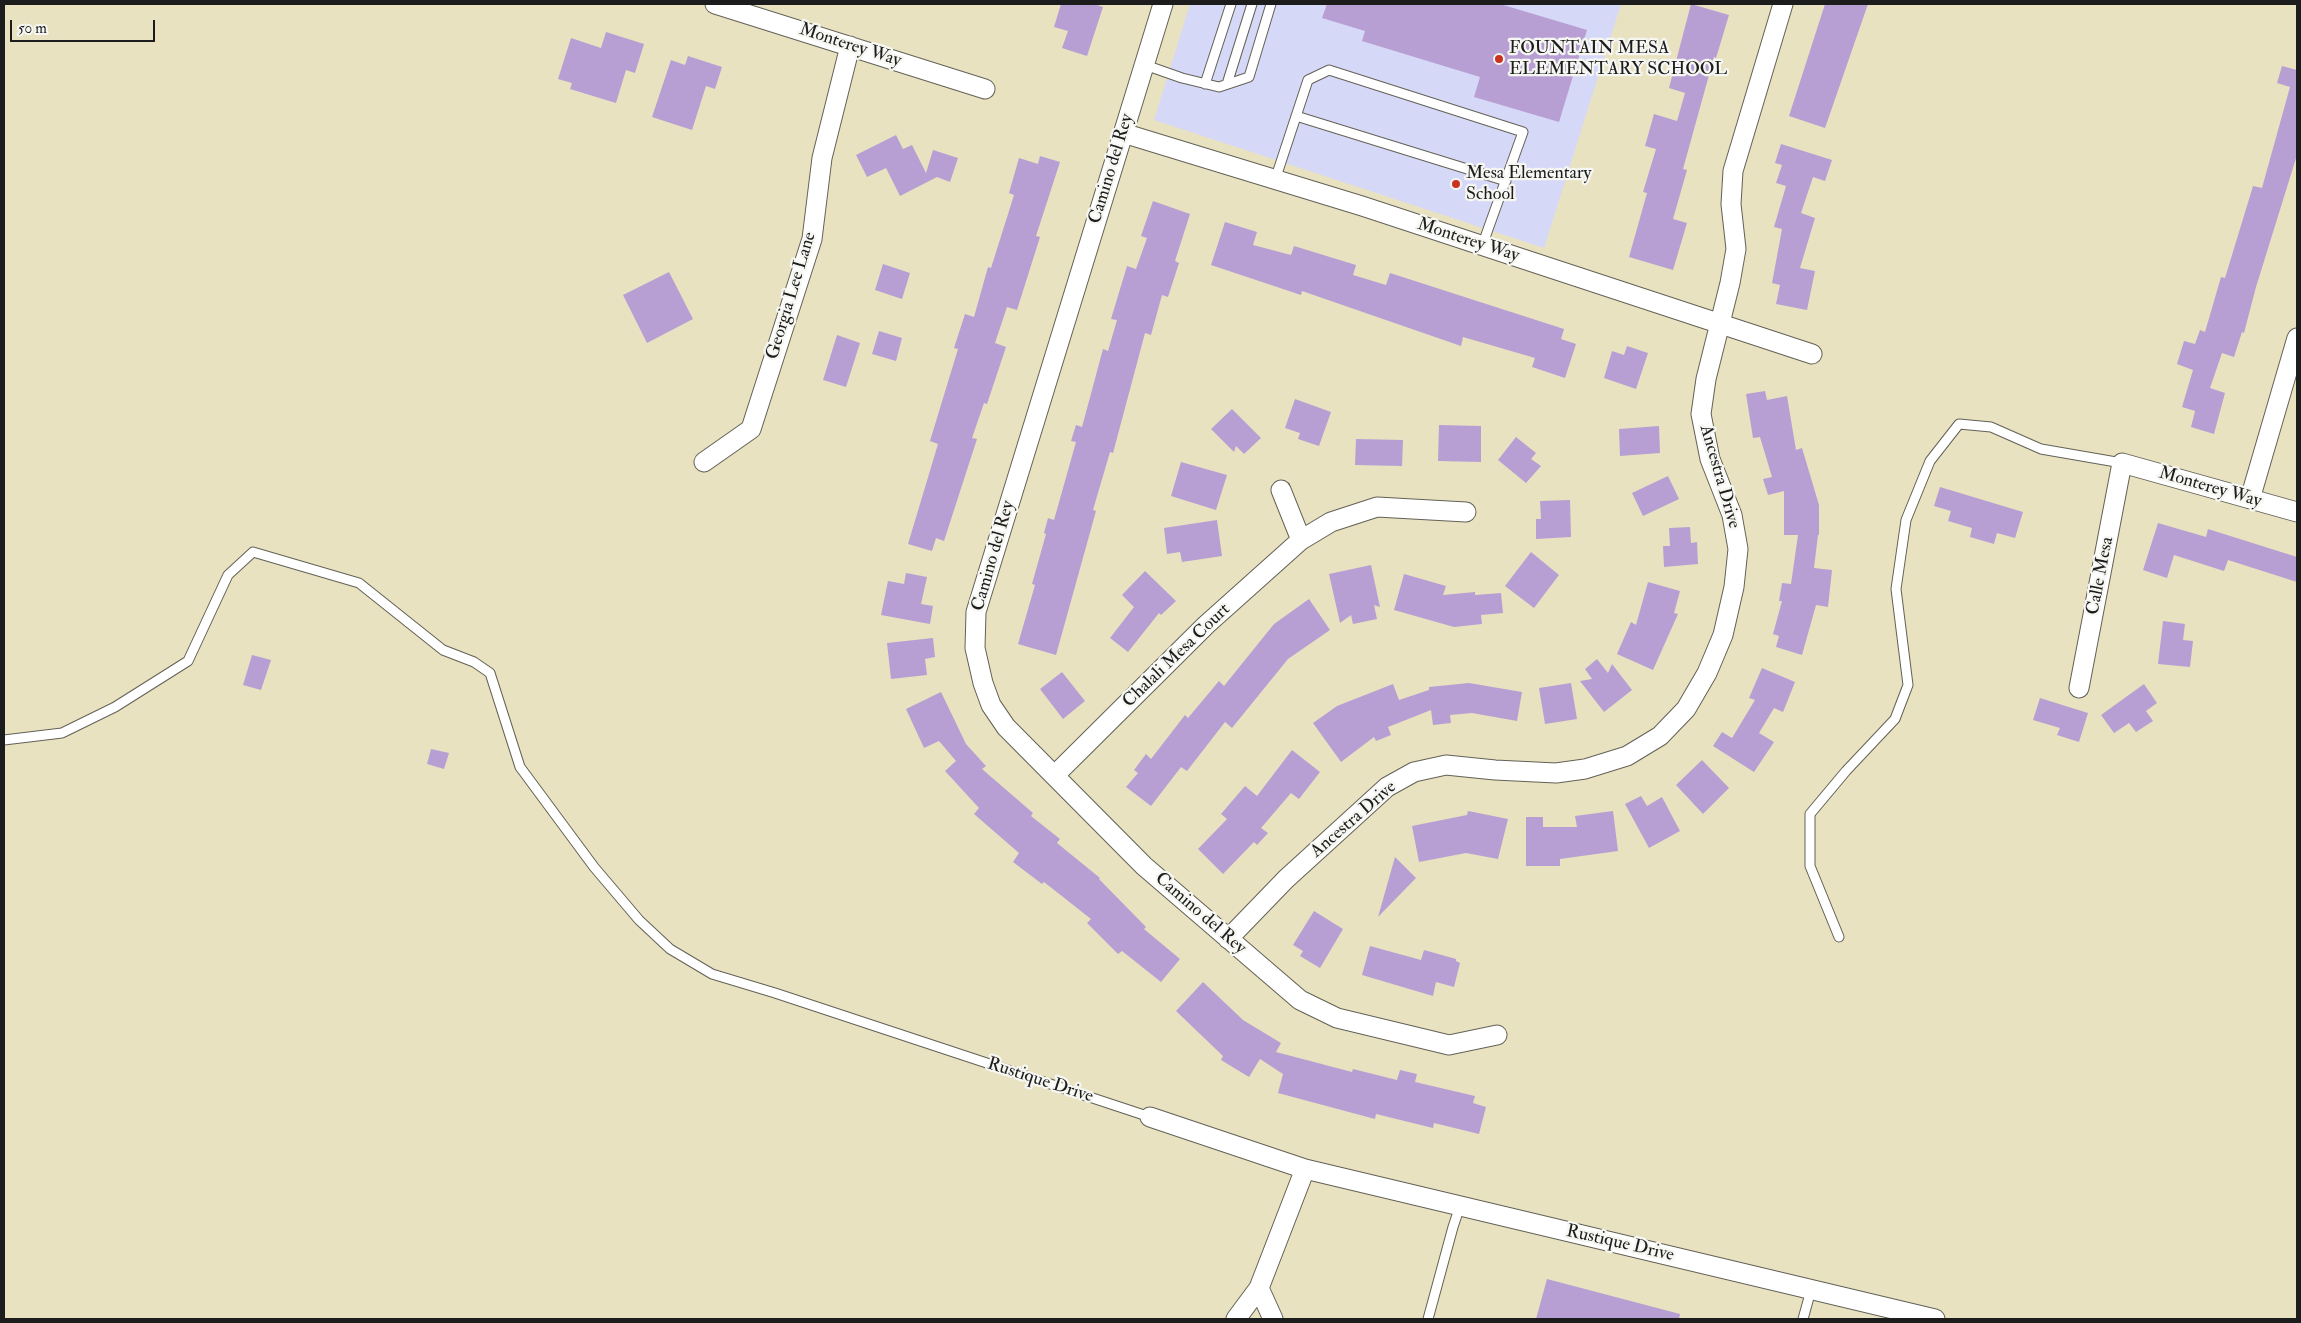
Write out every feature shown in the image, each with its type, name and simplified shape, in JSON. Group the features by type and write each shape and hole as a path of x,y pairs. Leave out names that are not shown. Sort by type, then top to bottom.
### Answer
{"street":[{"name":"Monterey Way","path":"715,4 985,89"},
{"name":"Camino del Rey","path":"1163,4 976,612 974,648 983,683 991,705 1006,727 1144,866 1300,1000 1337,1018 1449,1045 1497,1036"},
{"name":"Ancestra Drive","path":"1228,939 1300,866 1387,787 1414,772 1446,765 1556,773 1585,769 1627,756 1660,736 1686,708 1708,673 1724,635 1734,587 1738,549 1732,515 1710,459 1701,414 1706,379 1730,283 1736,249 1731,204 1733,171 1783,4"},
{"name":"Georgia Lee Lane","path":"704,462 751,429 812,239 822,158 850,46"},
{"name":"Monterey Way","path":"1123,133 1482,246 1812,354"},
{"path":"2250,499 2297,338"},
{"name":"Monterey Way","path":"2122,463 2297,512"},
{"name":"Calle Mesa","path":"2079,688 2122,463"},
{"path":"1281,490 1301,540"},
{"name":"Chalali Mesa Court","path":"1055,775 1206,625 1301,540 1331,522 1377,507 1466,512"},
{"name":"Rustique Drive","path":"1150,1117 1305,1170 1935,1319"},
{"path":"1236,1319 1259,1288 1305,1170"},
{"path":"1259,1288 1273,1319"}],"lane":[{"path":"1205,84 1230,4"},
{"path":"1227,84 1252,4"},
{"path":"1145,65 1219,87 1249,76 1271,4"},
{"path":"1275,180 1308,80 1328,70 1523,132 1482,246"},
{"path":"1296,116 1506,181"},
{"path":"1839,937 1810,866 1810,814 1846,771 1895,719 1908,685 1896,589 1906,520 1930,461 1959,424 1991,427 2041,449 2122,463"},
{"name":"Rustique Drive","path":"4,740 62,733 115,707 188,661 228,575 253,552 359,583 443,650 474,662 490,673 520,767 594,867 639,920 670,949 712,974 1150,1117"},
{"path":"1428,1319 1452,1227 1460,1206"},
{"path":"1803,1319 1811,1290"}],"shaded area":[{"name":"Mesa Elementary School","path":"1190,4 1621,4 1544,248 1154,120"}],"building":[{"path":"1061,4 1094,4 1103,7 1087,56 1062,48 1068,31 1054,27"},
{"name":"FOUNTAIN MESA ELEMENTARY SCHOOL","path":"1327,4 1500,4 1587,30 1559,122 1474,97 1480,77 1362,41 1365,31 1322,18"},
{"path":"1691,4 1729,15 1716,58 1714,57 1683,169 1687,170 1673,219 1687,223 1673,270 1629,257 1647,193 1643,192 1656,149 1645,146 1654,114 1677,121 1685,93 1669,88"},
{"path":"1825,4 1868,4 1825,128 1789,116"},
{"path":"606,32 644,44 635,73 626,70 616,103 570,89 572,83 558,79 571,38 601,48"},
{"path":"688,56 722,67 715,89 706,86 692,130 652,117 671,60 685,65"},
{"path":"2282,66 2297,70 2297,155 2256,287 2244,333 2242,332 2234,357 2222,353 2210,388 2225,393 2214,434 2191,427 2195,411 2182,407 2193,370 2177,364 2184,341 2195,344 2200,330 2205,332 2221,277 2225,278 2253,186 2262,188 2290,87 2277,83"},
{"path":"896,135 903,149 912,145 926,173 933,150 958,158 950,182 937,177 900,196 886,168 867,177 856,155"},
{"path":"1781,144 1832,160 1825,181 1813,177 1801,213 1815,218 1800,268 1815,271 1807,310 1776,304 1780,285 1772,283 1782,229 1774,227 1786,186 1776,183 1782,165 1775,163"},
{"path":"1040,156 1060,162 1036,236 1040,237 1017,310 1007,307 995,343 1006,347 987,404 984,403 972,438 977,439 944,541 936,538 932,551 908,544 938,444 930,441 958,349 954,348 965,314 974,317 988,267 991,268 1014,195 1009,193 1019,158 1038,164"},
{"path":"1153,201 1190,214 1175,261 1179,263 1168,297 1162,295 1151,335 1145,333 1113,453 1110,452 1093,510 1096,511 1056,655 1018,644 1035,585 1032,584 1046,534 1044,533 1048,518 1054,520 1076,442 1071,441 1076,425 1082,427 1103,349 1108,351 1117,320 1111,319 1127,266 1136,269 1147,238 1141,236"},
{"path":"1225,222 1257,232 1253,245 1291,255 1294,246 1356,265 1353,275 1386,285 1390,273 1564,329 1561,339 1576,344 1565,378 1532,367 1535,358 1463,337 1461,346 1302,291 1301,295 1211,265"},
{"path":"883,264 910,273 902,299 875,290"},
{"path":"669,272 693,319 647,343 623,295"},
{"path":"879,331 902,338 896,361 872,354"},
{"path":"837,335 860,343 846,387 823,380"},
{"path":"1627,346 1648,353 1636,389 1604,378 1612,351 1624,355"},
{"path":"1765,391 1767,400 1787,396 1796,450 1802,448 1819,505 1819,535 1814,568 1832,570 1828,607 1816,605 1802,655 1776,647 1779,636 1773,634 1782,601 1779,601 1782,583 1791,584 1798,535 1784,535 1784,491 1768,495 1763,479 1772,477 1760,437 1753,438 1746,394"},
{"path":"1295,399 1331,412 1319,446 1298,439 1300,433 1285,428"},
{"path":"1232,409 1261,438 1244,454 1236,446 1234,452 1211,429"},
{"path":"1439,425 1481,426 1481,462 1438,461"},
{"path":"1659,426 1660,453 1620,456 1619,429"},
{"path":"1516,437 1536,453 1531,459 1541,466 1526,483 1498,460"},
{"path":"1356,439 1403,440 1402,466 1355,465"},
{"path":"1181,462 1227,475 1216,510 1171,496"},
{"path":"1668,476 1679,499 1643,516 1632,493"},
{"path":"1940,487 2023,512 2015,538 1997,533 1994,544 1970,537 1972,528 1948,521 1951,511 1934,506"},
{"path":"1570,500 1571,537 1536,539 1536,519 1541,519 1540,501"},
{"path":"1217,520 1222,556 1182,562 1180,552 1167,554 1164,528"},
{"path":"2158,523 2206,537 2208,529 2297,557 2297,582 2228,560 2224,571 2174,555 2167,578 2143,570"},
{"path":"1690,527 1691,543 1697,542 1698,564 1664,567 1663,546 1670,546 1669,528"},
{"path":"1531,552 1559,575 1534,608 1505,586"},
{"path":"1371,565 1380,607 1374,605 1377,619 1353,624 1351,615 1340,623 1329,574"},
{"path":"1145,571 1176,601 1161,615 1159,613 1128,652 1110,638 1134,607 1122,595"},
{"path":"906,573 927,577 921,604 933,606 930,624 881,615 888,581 904,584"},
{"path":"1404,574 1446,586 1443,595 1475,592 1475,595 1501,593 1503,613 1481,615 1482,624 1454,627 1394,610"},
{"path":"1648,582 1680,591 1674,613 1678,614 1653,670 1617,654 1631,622 1636,625"},
{"path":"1309,599 1330,630 1288,659 1232,728 1225,722 1187,771 1181,767 1151,806 1126,787 1138,773 1134,770 1146,754 1151,759 1185,715 1188,718 1219,681 1224,686 1274,624"},
{"path":"2163,621 2185,624 2183,640 2193,641 2190,667 2158,664"},
{"path":"933,638 935,657 925,659 927,675 891,679 887,643"},
{"path":"252,655 271,660 261,690 243,685"},
{"path":"1597,659 1608,673 1612,664 1632,690 1604,712 1580,681 1592,679 1585,669"},
{"path":"1762,668 1795,682 1783,712 1774,708 1759,733 1774,742 1754,772 1713,746 1722,732 1732,738 1755,700 1749,698"},
{"path":"1062,672 1085,701 1063,719 1040,689"},
{"path":"1469,683 1522,692 1517,721 1472,713 1450,715 1451,723 1433,725 1431,710 1388,727 1391,735 1376,741 1374,737 1341,762 1313,723 1337,706 1393,684 1399,700 1429,690 1429,687"},
{"path":"1571,683 1577,719 1545,724 1539,688"},
{"path":"2144,684 2157,703 2146,711 2153,721 2136,732 2129,723 2114,733 2101,715"},
{"path":"941,692 966,744 986,766 982,769 1033,813 1031,816 1060,839 1057,843 1100,878 1146,927 1144,929 1180,959 1161,982 1122,951 1118,954 1087,923 1091,919 1044,882 1042,884 1013,862 1019,853 974,814 979,808 945,771 956,761 939,741 924,748 906,709"},
{"path":"2040,698 2088,713 2079,742 2057,735 2060,728 2033,720"},
{"path":"431,749 449,753 444,769 427,764"},
{"path":"1292,750 1320,772 1299,799 1291,793 1261,828 1268,833 1257,845 1254,842 1223,874 1198,849 1227,819 1221,814 1245,786 1257,796"},
{"path":"1702,760 1729,788 1703,814 1676,785"},
{"path":"1641,796 1647,806 1662,797 1680,831 1649,848 1625,804"},
{"path":"1468,811 1508,819 1498,859 1466,853 1419,862 1412,826 1467,815"},
{"path":"1613,811 1618,851 1560,859 1560,866 1526,866 1526,817 1543,817 1543,827 1577,827 1575,816"},
{"path":"1395,857 1416,878 1378,917"},
{"path":"1314,911 1343,929 1320,968 1300,956 1303,951 1293,945"},
{"path":"1370,946 1421,960 1424,950 1456,959 1460,963 1454,987 1436,982 1433,996 1362,975"},
{"path":"1203,982 1243,1020 1281,1043 1276,1052 1352,1072 1353,1069 1397,1080 1400,1070 1417,1074 1415,1082 1475,1096 1473,1103 1486,1107 1479,1134 1434,1123 1433,1128 1376,1114 1375,1119 1278,1093 1283,1074 1260,1059 1249,1077 1221,1060 1223,1056 1176,1011"},
{"path":"1547,1279 1680,1314 1679,1319 1536,1319"}],"place":[{"name":"FOUNTAIN MESA ELEMENTARY SCHOOL","path":"1499,59"},
{"name":"Mesa Elementary School","path":"1456,184"}]}
